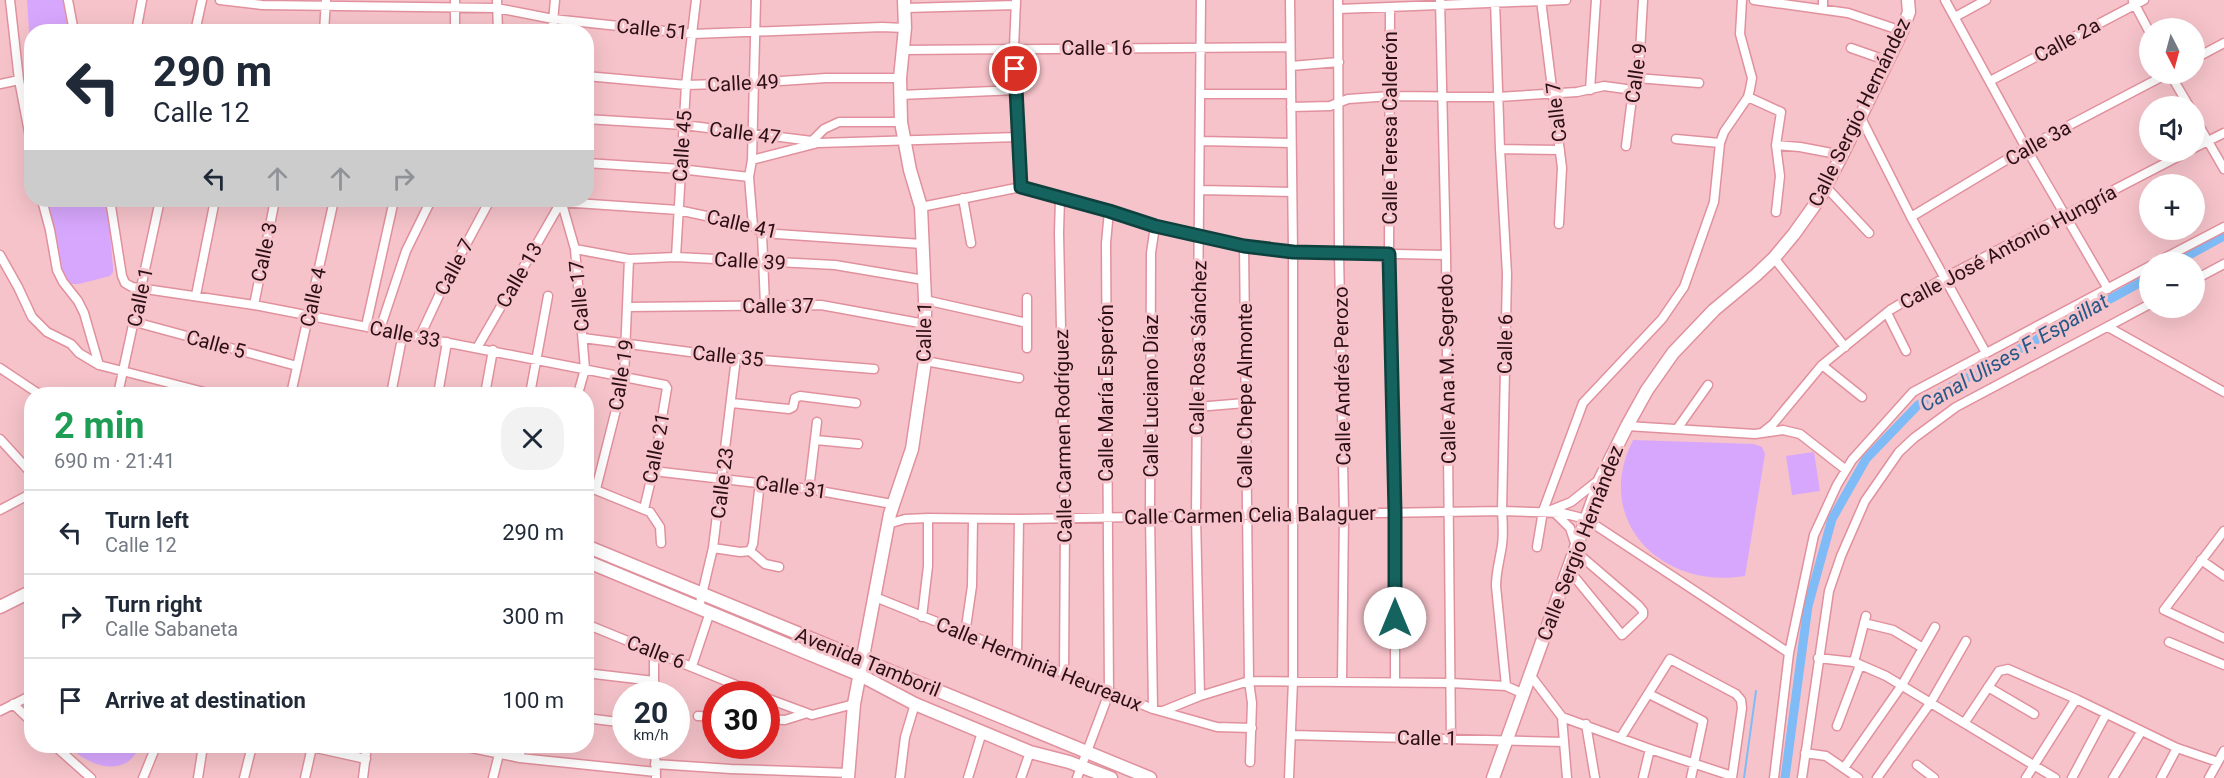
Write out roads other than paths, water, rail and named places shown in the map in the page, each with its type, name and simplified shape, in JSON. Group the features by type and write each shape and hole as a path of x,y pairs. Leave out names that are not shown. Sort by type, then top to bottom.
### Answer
{"street":[{"path":"10,0 24,106"},
{"path":"68,0 72,24"},
{"path":"138,24 142,0"},
{"path":"197,24 202,0"},
{"name":"Calle 51","path":"220,0 497,4 553,19 693,34 905,28"},
{"path":"553,24 555,0"},
{"name":"Calle 45","path":"676,257 686,85 696,0"},
{"path":"753,226 749,177 753,135 752,83 756,0"},
{"name":"Calle Rosa Sánchez","path":"1200,696 1196,516 1201,0"},
{"path":"1289,778 1293,681 1293,252 1290,0"},
{"path":"1338,4 1390,7 1440,3 1566,0"},
{"path":"1590,90 1596,0"},
{"name":"Calle 9","path":"1626,146 1633,90 1637,78 1643,0"},
{"path":"1537,547 1583,403 1662,319 1684,287 1714,202 1720,143 1724,132 1748,98 1752,78 1740,34 1742,0"},
{"path":"1754,0 1823,5 1902,31"},
{"path":"1945,0 2026,148 2108,289"},
{"path":"1955,17 1986,0"},
{"name":"Calle 2a","path":"1990,81 2134,2 2144,0"},
{"name":"Calle 7","path":"1541,1 1562,168 1559,224"},
{"path":"905,4 1016,2 1014,48 1021,187"},
{"name":"Calle 6","path":"1495,2 1507,274 1502,540 1496,571 1496,586 1506,686"},
{"name":"Calle Sergio Hernández","path":"1493,778 1600,478 1627,426 1647,390 1673,353 1714,310 1774,258 1794,234 1826,187 1902,31 1910,2"},
{"path":"2134,2 2142,18"},
{"path":"325,24 326,3"},
{"path":"455,3 455,24"},
{"name":"Calle Ana M. Segredo","path":"1440,3 1446,255 1452,739"},
{"path":"497,4 498,24"},
{"name":"Calle 1","path":"848,776 854,704 892,504 912,449 925,361 921,207 903,141 901,122 900,78 904,50 905,4"},
{"name":"Calle Andrés Perozo","path":"1338,4 1339,253 1344,513 1342,680"},
{"name":"Calle Teresa Calderón","path":"1390,7 1389,254 1395,512 1395,681"},
{"path":"2205,53 2224,43"},
{"name":"Calle 16","path":"904,50 1290,47"},
{"path":"1851,48 1888,61"},
{"path":"1291,66 1339,62"},
{"name":"Calle 49","path":"594,77 686,85 826,78 900,78"},
{"path":"1637,78 1699,83"},
{"path":"0,84 19,80"},
{"name":"Calle 3a","path":"1911,217 2026,148 2149,84"},
{"path":"1291,107 1330,106 1348,99 1390,96 1498,97 1554,94 1604,86 1633,90"},
{"path":"900,95 1017,90"},
{"path":"1201,94 1291,94"},
{"path":"1748,98 1781,112 1776,146 1780,176 1776,212"},
{"path":"1861,118 1911,217 1986,353"},
{"name":"Calle 47","path":"594,119 684,124 815,142 903,141"},
{"path":"752,160 815,142 824,129 839,122 901,122"},
{"path":"2205,142 2224,132"},
{"path":"2205,136 2224,169"},
{"path":"903,141 1020,137"},
{"path":"1676,139 1720,143"},
{"path":"1200,141 1291,143"},
{"path":"1776,146 1800,147 1842,155"},
{"path":"1500,149 1560,150"},
{"name":"Calle José Antonio Hungría","path":"1763,432 1773,424 1822,365 1887,313 1944,278 2168,162"},
{"path":"594,164 680,169 749,177"},
{"path":"921,207 1021,187 1200,238 1244,246 1293,252 1446,255"},
{"path":"1826,187 1869,233"},
{"path":"1200,190 1292,192"},
{"path":"963,198 971,243"},
{"name":"Calle Carmen Rodríguez","path":"1060,198 1065,518 1064,675"},
{"name":"Calle 41","path":"594,204 678,210 753,226 762,233 922,244"},
{"path":"44,207 57,270 84,313 99,365"},
{"path":"111,207 122,276 125,282 132,287 142,289"},
{"name":"Calle 1","path":"120,387 159,207"},
{"path":"196,295 214,207"},
{"name":"Calle 3","path":"254,304 274,207"},
{"name":"Calle 4","path":"292,387 332,207"},
{"path":"366,326 392,207"},
{"path":"380,329 406,251 428,207"},
{"name":"Calle 7","path":"420,336 442,289 486,207"},
{"name":"Calle 13","path":"477,348 558,207"},
{"name":"Calle 17","path":"563,207 575,249 585,369 580,387"},
{"name":"Calle María Esperón","path":"1079,772 1109,693 1106,243 1109,211"},
{"name":"Calle Luciano Díaz","path":"1155,226 1151,253 1150,516 1158,710"},
{"path":"2176,252 2224,227"},
{"path":"762,233 765,305"},
{"name":"Calle Chepe Almonte","path":"1244,246 1246,515 1249,681 1252,703 1250,762"},
{"name":"Calle 39","path":"575,249 629,259 676,257 835,265 924,280"},
{"path":"0,255 39,327 71,344 79,353 99,365 184,387"},
{"path":"1774,258 1845,347"},
{"name":"Calle 19","path":"596,489 624,378 629,259"},
{"path":"2205,274 2224,264"},
{"path":"1774,778 1789,653 1814,535 1837,485 1852,460 1913,392 2139,272"},
{"name":"Calle 33","path":"142,289 254,304 666,386"},
{"path":"531,387 548,296"},
{"path":"1027,298 1027,348"},
{"path":"925,300 1027,323"},
{"name":"Calle 37","path":"628,307 821,305 925,324"},
{"path":"1802,778 1829,591 1841,556 1865,501 1899,452 1956,406 2139,310"},
{"path":"1887,313 1906,351"},
{"name":"Calle 5","path":"135,322 297,366"},
{"path":"2108,327 2224,392"},
{"path":"392,387 403,333"},
{"name":"Calle 35","path":"583,338 736,358 874,369"},
{"path":"439,387 447,342"},
{"path":"486,387 494,350"},
{"name":"Calle 23","path":"692,666 704,609 702,593 713,548 723,479 736,358"},
{"path":"925,361 1019,378"},
{"path":"1822,365 1862,397"},
{"path":"0,368 28,387"},
{"path":"1677,429 1708,385"},
{"name":"Calle 21","path":"644,509 653,471 666,386"},
{"path":"732,403 789,409 793,407 795,398 800,396 856,403"},
{"path":"1197,407 1245,403"},
{"path":"809,489 818,422"},
{"path":"1627,426 1755,434 1783,430 1800,434 1846,470"},
{"path":"0,439 24,465"},
{"path":"816,440 858,444"},
{"name":"Calle 31","path":"653,471 760,482 892,504"},
{"path":"1548,512 1571,502 1600,478"},
{"path":"750,551 753,544 760,482"},
{"path":"596,489 650,512 656,519 662,534 661,543"},
{"path":"0,510 24,497"},
{"name":"Calle Carmen Celia Balaguer","path":"888,524 904,519 928,518 973,520 1395,512 1548,512 1586,519 1789,653"},
{"path":"1548,512 1570,528 1576,549 1638,605 1643,610 1643,615 1622,635 1569,568"},
{"path":"922,617 928,566 928,518"},
{"path":"1017,655 1019,519"},
{"path":"965,634 972,586 973,520"},
{"path":"2224,531 2164,610 2224,638"},
{"path":"713,548 740,552 750,551 765,564 779,567"},
{"name":"Avenida Tamboril","path":"594,549 864,659 1136,775 1150,778"},
{"path":"2201,560 2224,576"},
{"name":"Avenida Tamboril","path":"594,564 861,675 915,704 1030,752 1079,772 1111,778"},
{"path":"0,607 24,595"},
{"name":"Calle Herminia Heureaux","path":"875,597 1109,693 1158,710 1249,681 1450,682 1506,686 1524,694"},
{"path":"0,616 24,604"},
{"path":"1837,726 1857,664 1865,620 1893,630 1923,648"},
{"name":"Calle 6","path":"594,627 727,681"},
{"path":"1844,768 1902,685 1935,627"},
{"path":"1877,778 1931,702 1966,641"},
{"path":"2169,642 2224,664"},
{"path":"594,674 654,681 654,652"},
{"path":"1818,658 1857,664 1902,685 2055,778"},
{"path":"1562,717 1586,724 1621,738 1650,749 1732,777 1742,708 1739,697 1670,659 1621,738"},
{"path":"1965,722 1999,671 2007,669 2076,699 2140,732 2218,762"},
{"path":"1531,676 1562,717 1567,778"},
{"path":"1988,687 2034,714"},
{"path":"1648,694 1703,721 1691,778"},
{"path":"0,711 24,699"},
{"path":"2026,778 2076,699"},
{"path":"13,704 24,714"},
{"path":"780,704 805,714 819,715 854,704"},
{"path":"900,778 905,737 915,704"},
{"path":"1158,710 1217,728 1252,728"},
{"path":"780,720 805,714"},
{"path":"2072,778 2106,714"},
{"path":"698,716 702,716"},
{"path":"594,719 612,721"},
{"path":"1586,724 1595,778"},
{"path":"968,778 982,732"},
{"path":"2113,778 2140,732"},
{"name":"Calle 1","path":"1291,735 1564,742"},
{"path":"2161,778 2177,748"},
{"path":"1643,778 1650,749"},
{"path":"2209,778 2224,751"},
{"path":"1021,778 1030,752"},
{"path":"63,753 92,778"},
{"path":"143,778 153,753"},
{"path":"198,778 202,753"},
{"path":"244,778 250,753"},
{"path":"305,778 308,753"},
{"path":"340,753 366,759"},
{"path":"363,778 367,753"},
{"path":"494,753 520,758 656,771 731,770 848,776"},
{"path":"520,753 520,758"},
{"path":"1805,753 1826,756 1858,778"},
{"path":"493,778 499,754"},
{"path":"1917,765 1934,778"}],"waterway":[{"name":"Canal Ulises F. Espaillat","path":"2194,252 2224,236"},
{"name":"Canal Ulises F. Espaillat","path":"1785,778 1808,606 1832,519 1866,459 1918,405 2139,283"},
{"path":"1744,778 1756,691"}]}
